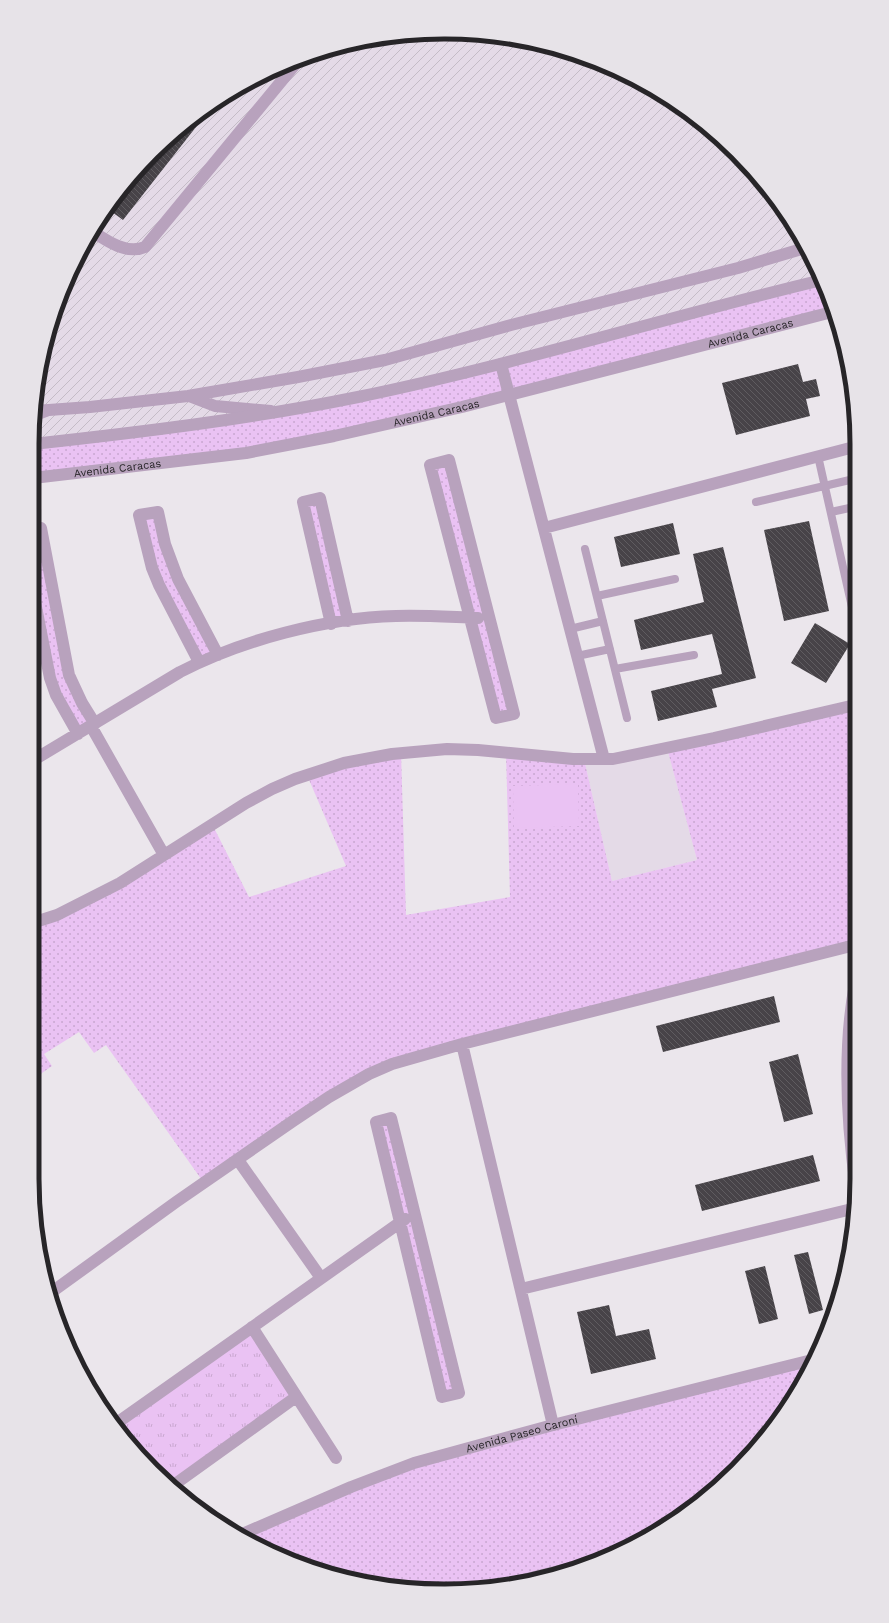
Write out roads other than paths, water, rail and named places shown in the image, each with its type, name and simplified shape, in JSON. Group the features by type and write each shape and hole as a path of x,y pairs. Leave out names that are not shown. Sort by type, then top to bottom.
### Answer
{"street":[{"path":"98,234 118,246 133,250 145,247 291,69"},
{"path":"41,411 188,396 385,360 511,325 738,268 800,250"},
{"path":"39,443 170,428 281,412 377,393 501,364 816,282"},
{"name":"Avenida Caracas","path":"39,477 166,463 289,445 334,436 509,394 828,313"},
{"path":"501,364 604,759"},
{"path":"188,396 215,406 281,412"},
{"path":"544,528 850,448"},
{"path":"449,460 514,714 496,718 470,618 430,465 449,460"},
{"path":"331,624 303,502 320,498 348,621"},
{"path":"199,662 159,585 152,568 139,515 158,512 165,544 178,580 218,655"},
{"path":"39,528 41,528 69,675 93,725 164,855"},
{"path":"39,757 156,686 199,662 268,638 348,621 394,616 489,618"},
{"path":"39,622 50,678 64,711 78,734"},
{"path":"39,921 57,915 120,883 246,803 272,789 294,779 318,771 370,757 422,751 478,750 573,759 613,759 714,738 850,706"},
{"path":"55,1290 176,1202 329,1097 351,1083 392,1064 462,1044 850,946"},
{"path":"462,1044 553,1425"},
{"path":"391,1118 414,1213 459,1393 442,1397 376,1122 391,1118"},
{"path":"238,1160 320,1278"},
{"path":"521,1289 849,1210"},
{"path":"120,1421 414,1213"},
{"path":"252,1327 336,1458"},
{"name":"Avenida Paseo Caroní","path":"246,1532 387,1472 441,1455 553,1425 806,1361"},
{"path":"177,1483 296,1397"}],"lane":[{"path":"818,456 850,598"},
{"path":"756,502 850,480"},
{"path":"831,512 850,508"},
{"path":"586,549 627,718"},
{"path":"597,596 675,579"},
{"path":"570,629 603,621"},
{"path":"577,656 610,649"},
{"path":"615,669 694,655"}]}
